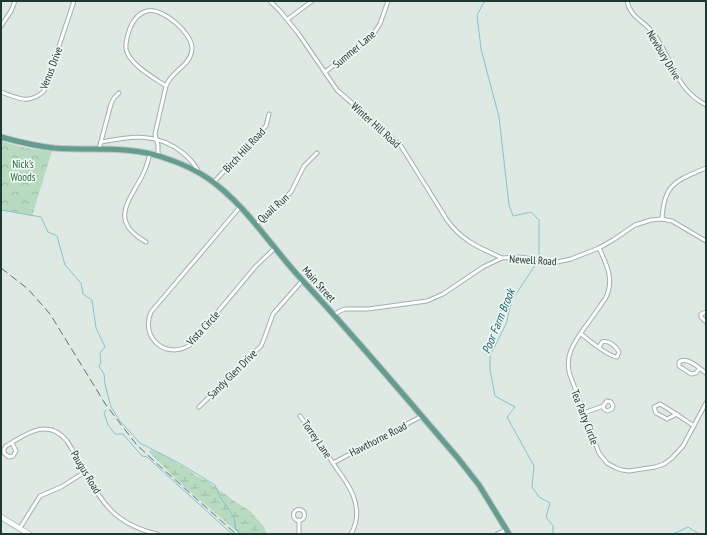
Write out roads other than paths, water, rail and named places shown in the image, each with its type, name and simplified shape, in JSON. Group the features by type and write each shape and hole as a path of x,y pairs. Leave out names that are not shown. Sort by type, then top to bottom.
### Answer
{"main road":[{"name":"Main Street","path":"1,137 25,144 53,148 125,150 150,154 178,163 199,173 213,183 240,207 302,281 334,315 469,471 488,499 507,532"},
{"path":"1,516 22,531 29,534"}],"street":[{"path":"1,26 11,12 15,1"},
{"name":"Venus Drive","path":"1,92 27,99 36,97 44,91 74,1"},
{"name":"Winter Hill Road","path":"270,1 288,19 339,92 398,144 447,220 458,233 479,249 502,258"},
{"path":"288,19 312,1"},
{"name":"Summer Lane","path":"325,72 375,33 380,24 388,1"},
{"name":"Newbury Drive","path":"627,1 631,13 648,27 655,36 683,86 693,97 706,105"},
{"path":"158,156 156,129 166,86 170,78 190,58 192,50 191,43 184,32 170,19 158,12 147,11 138,16 132,24 126,43 127,50 138,66 166,86"},
{"path":"99,149 111,104 119,93"},
{"name":"Birch Hill Road","path":"213,183 266,126 270,114"},
{"path":"100,142 149,137 172,145 184,154 199,173"},
{"name":"Quail Run","path":"255,225 291,192 304,166 317,153"},
{"path":"146,242 134,235 130,230 125,220 124,212 128,200 144,171 150,154"},
{"path":"662,219 663,202 673,185 680,179 706,168"},
{"name":"Vista Circle","path":"240,207 152,312 148,325 154,341 163,348 171,350 180,350 190,345 256,266 275,248"},
{"name":"Newell Road","path":"334,315 345,309 368,309 427,301 443,294 489,264 502,258 518,257 557,262 564,261 599,248 634,225 645,221 662,219 676,223 706,241"},
{"name":"Tea Party Circle","path":"599,248 609,273 609,287 605,299 571,348 568,365 570,375 597,448 603,458 612,466 625,471 652,468 667,462 681,449 706,403"},
{"name":"Sandy Glen Drive","path":"199,407 261,346 273,314 302,281"},
{"path":"706,312 701,314 701,317 706,322"},
{"path":"581,334 599,347 613,357 616,357 619,352 613,345 606,341 602,342 599,347"},
{"path":"699,369 696,373 691,374 679,366 679,362 686,360 706,373"},
{"path":"677,414 667,419 656,413 654,407 660,404 677,414 694,426"},
{"path":"584,413 603,406"},
{"name":"Torrey Lane","path":"300,416 348,484 354,500 356,516 351,534"},
{"name":"Hawthorne Road","path":"333,462 422,416"},
{"name":"Paugus Road","path":"12,443 28,432 37,429 46,429 55,432 65,439 104,501 114,513 132,525 157,534"},
{"path":"12,443 16,451 13,456 9,457 5,455 4,449 12,443"},
{"path":"22,531 40,496 61,487 85,472"},
{"path":"299,520 299,534"},
{"path":"497,534 507,532"}],"waterway":[{"name":"Poor Farm Brook","path":"488,1 484,2 477,15 481,49 499,117 509,205 513,216 531,212 539,220 539,258"},
{"path":"1,210 41,217 48,232 57,236 65,265 81,283 83,294 92,300 96,328 105,347 100,353 101,362 99,366 104,374 111,407 120,421 140,443 177,462 215,485 220,497 234,517 236,530 242,534"},
{"name":"Poor Farm Brook","path":"538,261 512,300 506,324 490,356 490,370 495,396 515,407 507,417 534,466 532,487 539,497 550,503 546,517 553,526 553,534"},
{"path":"106,410 104,413 108,425 115,434 123,434 142,456 147,457 232,534"},
{"name":"Poor Farm Brook","path":"673,534 688,527 699,534"}],"railway":[{"path":"1,268 28,289 50,314 106,405 136,444 236,534"}],"park label":[{"name":"Nick's Woods","path":"23,170"}]}
